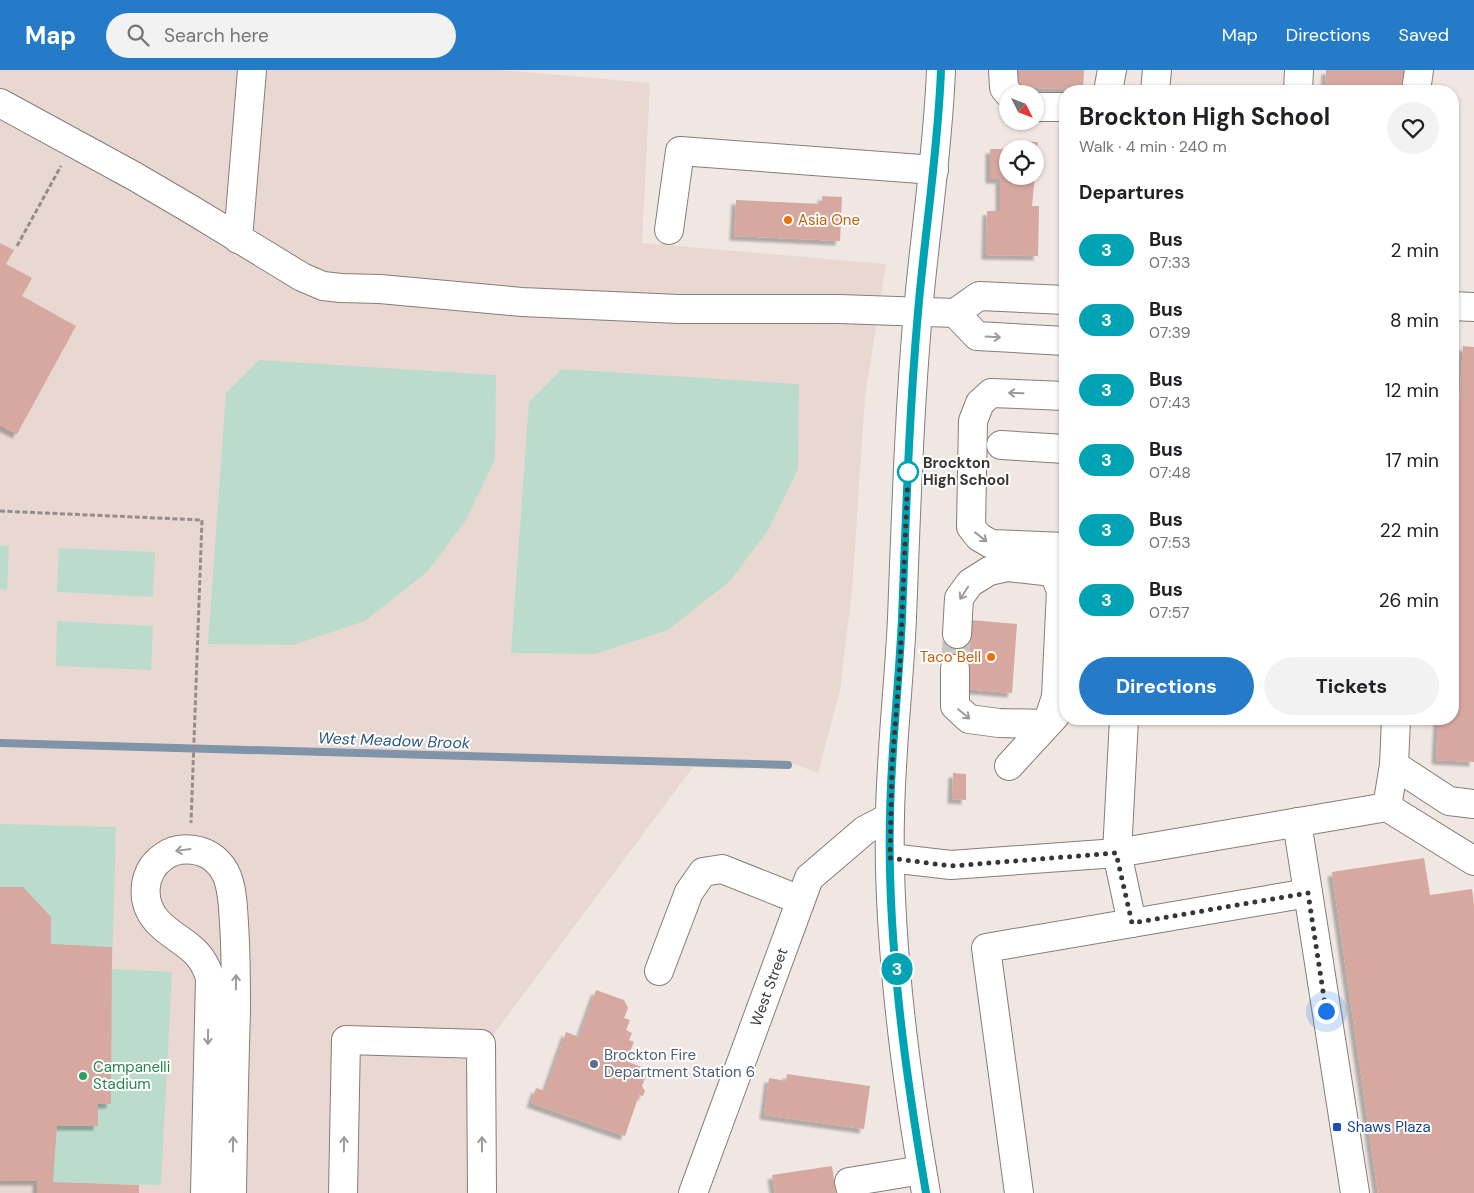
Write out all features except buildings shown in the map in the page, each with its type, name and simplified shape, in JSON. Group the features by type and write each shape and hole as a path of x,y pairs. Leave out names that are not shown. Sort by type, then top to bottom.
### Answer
{"main road":[{"path":"238,239 252,70"},
{"path":"852,1193 849,1182 924,1182 900,1004 890,858 890,816 900,665 908,472 918,312 934,170 941,70"},
{"path":"1004,70 1004,85"},
{"path":"1109,85 1112,70"},
{"path":"1156,85 1157,70"},
{"path":"1298,85 1299,70"},
{"path":"1417,85 1419,70"},
{"path":"0,104 134,176 302,277 322,286 380,289 522,302 679,310 839,308 955,313 979,296 1059,300"},
{"path":"1044,107 1059,107"},
{"path":"669,230 680,151 934,170"},
{"path":"1459,306 1474,307"},
{"path":"955,313 977,336 1059,341"},
{"path":"1059,396 991,393 980,403 973,421 971,527 979,537 991,544 1059,547"},
{"path":"1001,445 1059,449"},
{"path":"957,634 959,598 970,583 989,571 1007,567 1053,572 1059,583"},
{"path":"1009,766 1056,715 1059,651"},
{"path":"955,669 955,706 969,719 999,723 1056,715"},
{"path":"1124,725 1116,853 1132,923"},
{"path":"1387,807 1394,764 1396,725"},
{"path":"1394,764 1449,801 1474,804"},
{"path":"890,858 951,866 1116,853 1387,807 1474,861"},
{"name":"West Street","path":"693,1193 809,878 866,830 890,816"},
{"path":"1297,822 1355,1193"},
{"path":"205,1193 210,978 206,967 195,951 157,921 148,909 145,895 146,880 153,867 163,857 176,850 191,849 204,852 220,864 229,882 232,896 237,968 232,1193"},
{"path":"659,971 689,892 703,872 722,869 800,900"},
{"path":"1019,1193 986,948 1308,893"},
{"path":"343,1193 346,1040 481,1044 482,1193"}],"path":[{"path":"17,246 61,165"},
{"path":"0,511 202,520 191,849"}],"shaded area":[{"path":"0,70 501,70 650,83 642,243 886,264 865,397 852,591 840,691 818,773 789,762 741,769 693,767 494,1034 493,1193 0,1193"}],"green space":[{"path":"259,360 496,375 495,460 466,520 427,572 365,621 293,645 208,644 226,393"},
{"path":"562,369 799,384 798,469 769,529 730,581 668,630 595,654 511,653 529,402"},
{"path":"0,545 9,546 7,590 0,589"},
{"path":"59,548 155,552 153,597 57,592"},
{"path":"57,621 153,626 151,670 56,666"},
{"name":"Campanelli Stadium","path":"0,824 116,827 112,969 172,972 161,1185 0,1181"}],"waterway":[{"name":"West Meadow Brook","path":"0,743 788,765"}],"tunnel":[{"path":"955,669 957,634"}],"bus line":[{"name":"3","path":"926,1193 907,1069 900,1004 894,940 890,816 900,665 908,472 918,312 934,170 941,70"}],"place":[{"name":"Asia One","path":"788,220"},
{"name":"Brockton High School","path":"908,472"},
{"name":"Taco Bell","path":"991,657"},
{"name":"Brockton Fire Department Station 6","path":"594,1064"},
{"name":"Campanelli Stadium","path":"83,1076"},
{"name":"Shaws Plaza","path":"1337,1127"}],"route":[{"path":"908,472 900,665 892,766 890,858 951,866 1116,853 1132,923 1308,893 1326,1011"}]}
